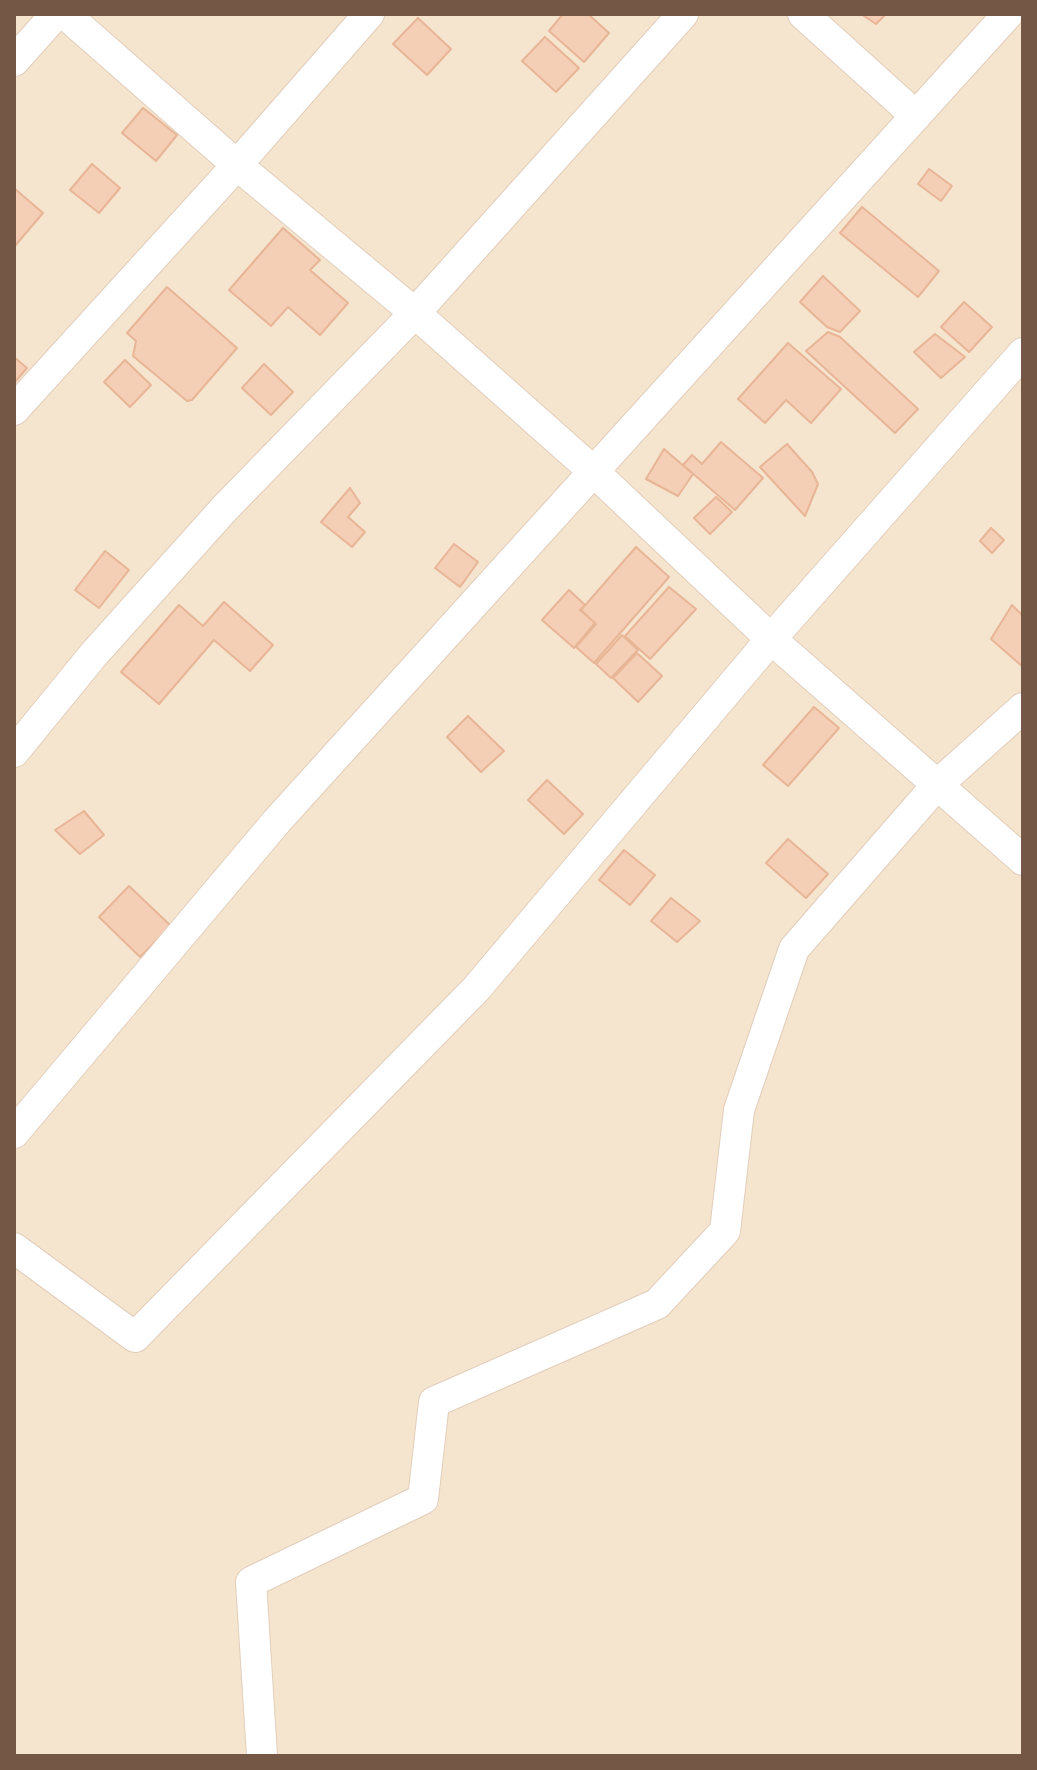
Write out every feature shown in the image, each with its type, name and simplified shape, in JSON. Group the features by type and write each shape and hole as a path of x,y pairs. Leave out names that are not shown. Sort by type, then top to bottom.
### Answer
{"street":[{"path":"14,61 56,14"},
{"path":"65,14 237,165 415,313 593,471 771,639 1023,860"},
{"path":"14,410 237,165 369,14"},
{"path":"14,752 94,654 225,508 415,313 683,14"},
{"path":"803,14 916,116"},
{"path":"14,1133 277,821 1008,14"},
{"path":"14,1248 135,1337 476,989 771,639 1023,353"},
{"path":"262,1756 251,1582 423,1499 434,1402 657,1304 725,1231 739,1110 794,949 936,786 1023,708"}],"shaded area":[{"path":"14,14 1023,14 1023,1756 14,1756"}],"building":[{"path":"563,14 588,14 609,33 584,62 549,31"},
{"path":"861,14 886,14 876,24"},
{"path":"418,18 451,49 427,75 393,44"},
{"path":"545,37 579,68 556,92 522,61"},
{"path":"143,108 177,135 156,161 122,133"},
{"path":"92,164 120,188 99,213 70,190"},
{"path":"929,169 952,186 941,201 918,184"},
{"path":"14,188 43,213 14,247"},
{"path":"862,207 939,271 918,297 840,233"},
{"path":"283,228 320,260 310,270 348,303 320,335 288,307 271,326 229,290"},
{"path":"823,276 860,311 840,332 827,327 800,302"},
{"path":"167,287 237,348 192,400 187,401 133,356 136,341 127,333"},
{"path":"964,302 992,327 969,352 941,327"},
{"path":"828,332 840,337 918,409 895,433 806,351"},
{"path":"935,334 965,357 941,378 914,352"},
{"path":"788,343 841,389 811,423 786,400 765,423 738,399"},
{"path":"14,357 27,368 14,383"},
{"path":"125,360 151,385 130,407 104,382"},
{"path":"264,364 293,392 271,415 242,388"},
{"path":"721,442 763,478 735,510 683,465 692,455 702,464"},
{"path":"787,444 812,472 818,484 805,516 760,467"},
{"path":"664,449 693,474 678,496 646,479"},
{"path":"350,488 360,503 348,517 365,532 352,547 321,522"},
{"path":"716,497 732,512 710,534 694,518"},
{"path":"991,528 1004,540 992,553 980,541"},
{"path":"454,544 478,562 460,587 435,568"},
{"path":"636,547 669,577 594,663 576,647 596,624 581,610"},
{"path":"105,551 129,570 99,608 75,590"},
{"path":"669,587 696,609 650,659 625,636"},
{"path":"569,590 585,605 580,610 595,623 574,648 542,620"},
{"path":"224,602 273,645 250,671 214,640 159,704 121,672 179,605 203,626"},
{"path":"1012,605 1023,616 1023,667 991,639"},
{"path":"622,635 638,650 611,678 596,664"},
{"path":"637,653 662,676 638,702 613,678"},
{"path":"814,707 839,728 788,786 763,765"},
{"path":"468,716 504,751 481,772 447,737"},
{"path":"547,780 583,814 564,834 528,800"},
{"path":"84,811 104,835 80,854 55,830"},
{"path":"788,839 828,874 806,898 766,863"},
{"path":"624,850 655,875 630,905 599,880"},
{"path":"129,886 171,926 140,957 99,917"},
{"path":"671,898 700,921 677,942 651,921"}]}
